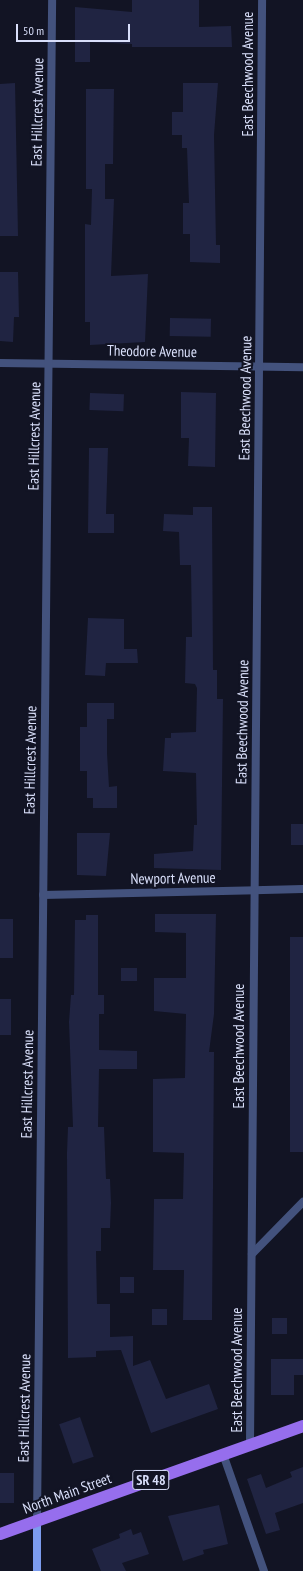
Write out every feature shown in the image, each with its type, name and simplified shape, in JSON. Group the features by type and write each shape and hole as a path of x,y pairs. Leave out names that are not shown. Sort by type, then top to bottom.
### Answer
{"main road":[{"name":"North Main Street","path":"0,1534 303,1426"}],"street":[{"name":"East Hillcrest Avenue","path":"37,1521 52,0"},
{"name":"East Beechwood Avenue","path":"250,1444 262,0"},
{"name":"Theodore Avenue","path":"0,363 303,367"},
{"name":"Newport Avenue","path":"43,895 303,889"},
{"path":"252,1254 303,1202"},
{"path":"223,1454 264,1571"},
{"path":"37,1521 37,1571"}],"building":[{"path":"132,0 199,0 199,27 231,26 232,47 132,47 132,44 90,42 90,62 75,62 75,7 132,12"},
{"path":"15,83 18,236 0,236 0,84"},
{"path":"183,83 218,83 214,135 216,245 220,245 220,263 190,262 190,234 183,234 183,203 189,203 187,148 182,148 182,135 172,135 172,112 183,112"},
{"path":"86,89 114,89 113,164 105,164 105,199 114,199 111,276 148,274 145,342 90,345 90,322 85,322 85,224 91,225 92,189 86,189"},
{"path":"0,272 18,272 19,317 14,317 13,342 0,341"},
{"path":"170,318 211,319 211,337 170,336"},
{"path":"181,392 216,393 215,467 188,466 189,438 181,438"},
{"path":"90,393 124,394 123,411 89,410"},
{"path":"89,448 108,448 106,514 114,514 114,533 88,533"},
{"path":"193,507 212,507 213,670 217,670 217,699 223,699 221,870 154,868 154,854 193,851 194,825 197,825 196,773 163,771 165,738 171,738 171,733 196,732 197,688 195,684 185,683 186,637 192,637 191,565 180,565 179,532 163,531 164,514 193,515"},
{"path":"88,618 124,619 124,649 137,649 138,663 106,663 105,676 85,675"},
{"path":"87,703 114,703 114,719 107,719 107,753 109,787 117,786 117,808 93,808 93,798 87,798 87,771 80,771 80,727 87,727"},
{"path":"291,824 303,824 303,845 291,845"},
{"path":"77,833 110,833 106,876 77,875"},
{"path":"155,914 216,914 214,1014 209,1052 214,1052 212,1320 183,1320 184,1270 153,1270 154,1199 183,1199 184,1153 153,1152 153,1079 185,1078 186,1014 154,1011 154,978 186,978 186,933 155,932"},
{"path":"86,915 98,915 98,995 104,995 104,1014 99,1014 99,1050 137,1051 137,1069 99,1069 98,1127 104,1127 106,1179 110,1179 111,1203 110,1228 101,1228 101,1251 96,1251 97,1304 110,1304 110,1337 133,1336 133,1366 150,1360 166,1399 209,1384 218,1409 151,1433 121,1350 96,1351 96,1357 68,1358 67,1153 68,1127 73,1127 69,1022 71,995 74,995 75,920 86,920"},
{"path":"0,919 13,919 13,958 0,958"},
{"path":"290,937 303,937 303,1152 290,1152"},
{"path":"121,968 137,968 137,981 121,981"},
{"path":"0,999 11,999 11,1035 0,1035"},
{"path":"120,1277 134,1277 134,1293 120,1293"},
{"path":"152,1309 167,1309 167,1325 152,1325"},
{"path":"272,1318 287,1318 287,1334 272,1334"},
{"path":"271,1359 303,1359 303,1375 294,1375 294,1395 271,1395"},
{"path":"80,1417 94,1457 73,1464 59,1424"},
{"path":"303,1467 303,1503 275,1513 280,1530 266,1534 247,1479 261,1474 266,1488 292,1477 290,1472"},
{"path":"0,1473 14,1473 14,1503 0,1503"},
{"path":"219,1505 228,1544 203,1550 204,1554 183,1561 168,1516"},
{"path":"131,1529 133,1535 141,1532 149,1554 122,1563 126,1571 101,1571 92,1549 120,1538 119,1534"}]}
